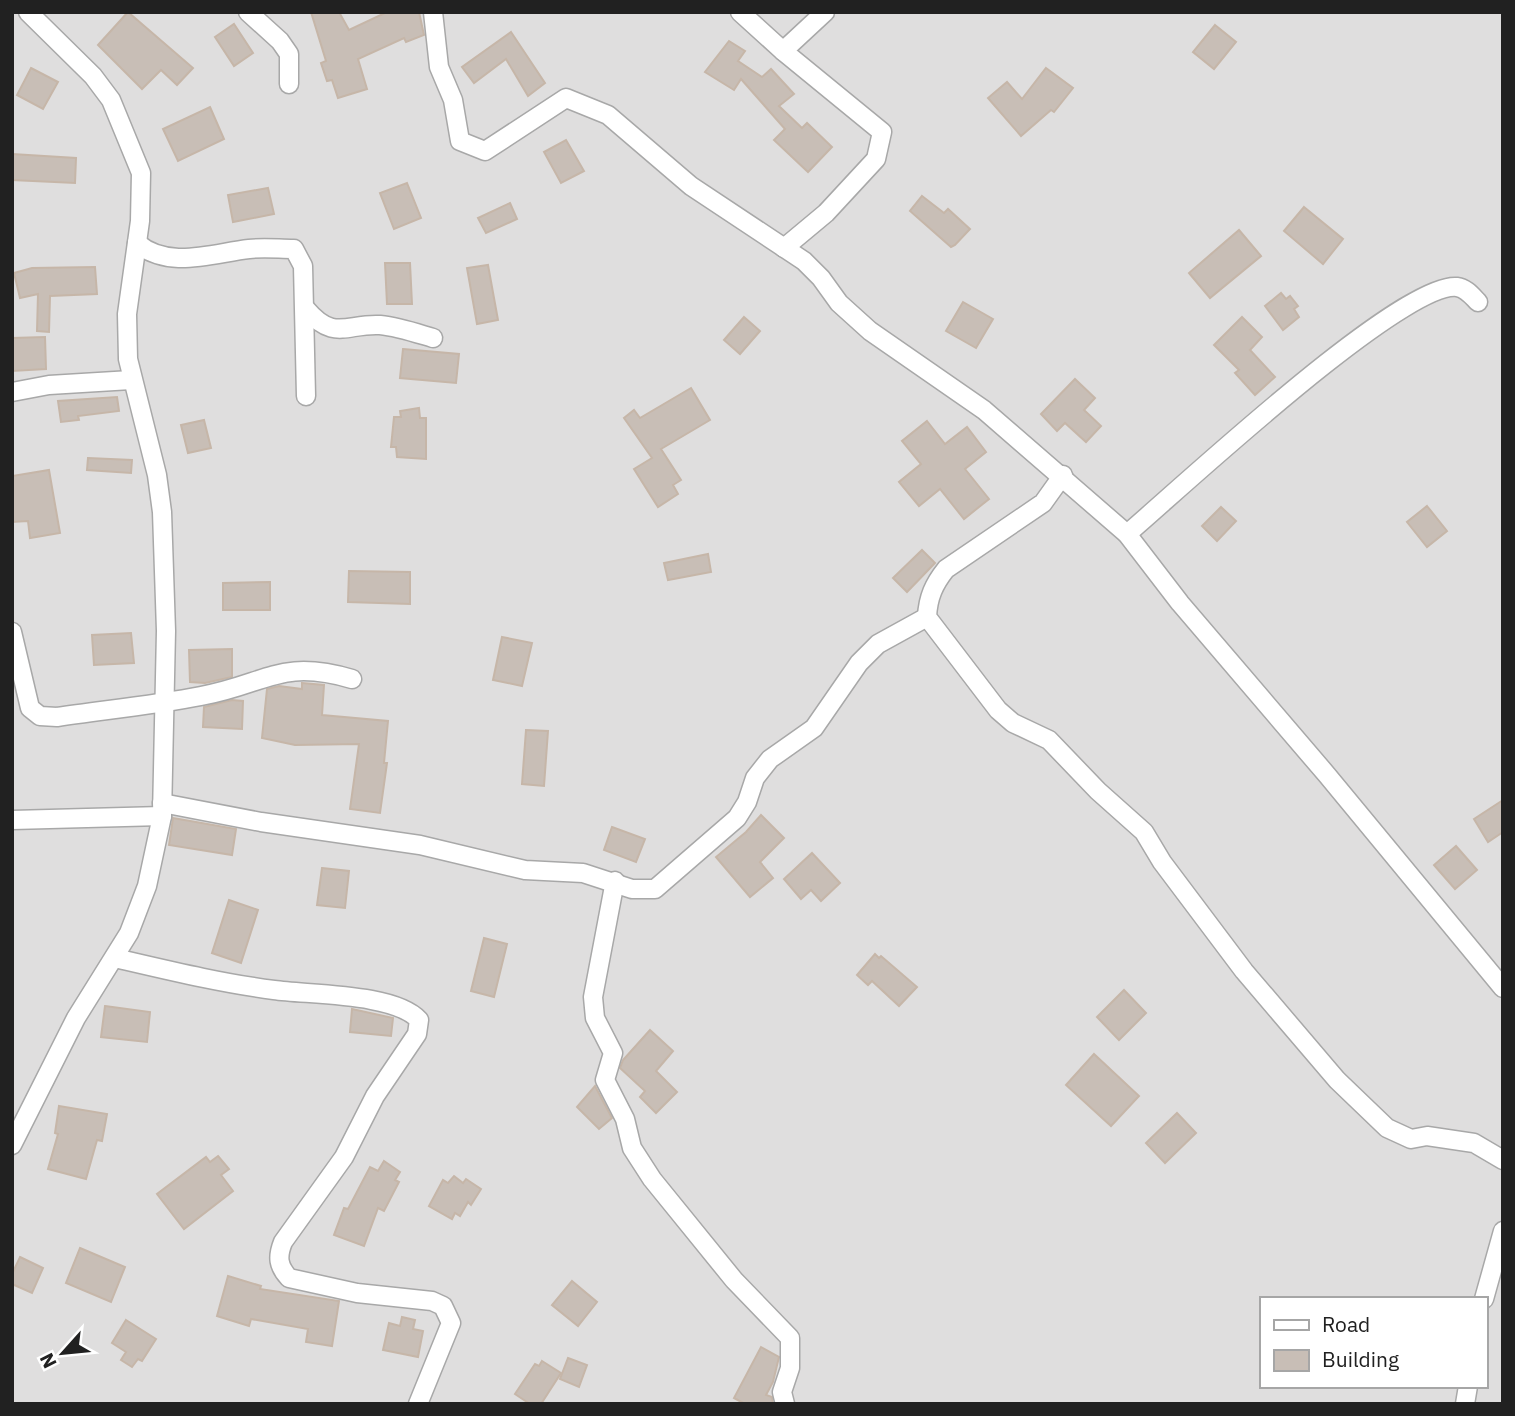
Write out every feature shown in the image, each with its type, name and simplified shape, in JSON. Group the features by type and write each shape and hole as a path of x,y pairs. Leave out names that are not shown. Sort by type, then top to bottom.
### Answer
{"street":[{"path":"12,1145 59,1050 129,933 147,886 162,810 166,631 163,512 157,475 131,380 127,314 137,243 141,173 111,100 93,76 28,12"},
{"path":"248,12 280,41 289,54 289,84"},
{"path":"433,12 439,67 453,100 460,141 485,151 566,98 608,115 691,186 784,248 821,278 839,303 870,331 984,410 1063,475 1128,534 1180,604 1327,775 1503,988"},
{"path":"740,12 783,51 883,132 876,159 826,213 784,248"},
{"path":"783,51 825,12"},
{"path":"137,243 145,250 185,257 205,257 253,248 294,249 303,266 306,397"},
{"path":"1128,534 1319,369 1412,300 1449,287 1466,289 1478,302"},
{"path":"306,309 326,327 349,330 377,325 433,338"},
{"path":"12,392 49,384 131,380"},
{"path":"1063,475 1055,490 1043,503 946,569 932,592 928,617 998,710 1013,723 1049,740 1098,792 1144,832 1162,862 1244,971 1337,1080 1387,1128 1410,1139 1427,1136 1474,1143 1503,1160"},
{"path":"12,820 162,810 421,845 525,870 583,873 615,881 632,889 655,890 737,818 747,803 755,778 771,759 814,728 859,663 878,644 928,617"},
{"path":"12,632 33,713 57,717 201,696 284,671 328,672 352,679"},
{"path":"615,881 593,997 595,1018 613,1054 605,1080 625,1119 632,1149 652,1179 734,1280 790,1338 790,1368 782,1392 785,1404"},
{"path":"115,958 275,990 360,998 410,1011 419,1020 417,1034 375,1096 344,1157 278,1254 279,1265 289,1278 357,1293 432,1301 443,1306 451,1322 418,1404"},
{"path":"1485,1297 1503,1231"}],"shaded area":[{"path":"12,12 1503,12 1503,1404 12,1404"}],"building":[{"path":"128,12 193,68 177,85 161,70 142,89 98,45"},
{"path":"311,12 339,12 349,30 387,12 419,12 424,35 406,42 404,38 358,59 367,89 338,98 332,80 327,81 321,63 326,61"},
{"path":"234,24 253,53 234,66 215,37"},
{"path":"1215,25 1236,42 1214,69 1193,52"},
{"path":"511,32 545,83 528,96 506,59 474,83 462,67"},
{"path":"729,41 745,51 738,61 762,77 771,69 794,94 779,106 802,128 807,123 832,147 808,172 774,140 785,129 741,79 734,90 705,72"},
{"path":"31,68 58,82 43,109 17,95"},
{"path":"1046,68 1073,88 1054,112 1051,110 1021,136 988,98 1007,82 1022,99"},
{"path":"210,107 224,139 178,161 163,129"},
{"path":"566,140 584,171 561,183 544,152"},
{"path":"12,154 76,158 75,183 12,180"},
{"path":"407,183 421,218 394,229 380,193"},
{"path":"268,188 274,214 233,222 228,195"},
{"path":"922,196 944,213 948,209 970,229 955,245 951,247 910,211"},
{"path":"510,203 517,219 486,233 478,218"},
{"path":"1304,207 1343,239 1323,264 1284,231"},
{"path":"1239,230 1261,256 1210,298 1189,273"},
{"path":"385,263 410,263 412,304 387,304"},
{"path":"488,265 498,320 477,324 467,268"},
{"path":"95,267 97,294 50,296 49,332 37,331 38,294 20,298 14,273 32,268"},
{"path":"1281,293 1286,299 1290,296 1298,306 1294,309 1299,317 1283,330 1265,306"},
{"path":"963,302 993,319 976,348 946,331"},
{"path":"744,317 760,331 740,354 724,340"},
{"path":"1242,317 1262,337 1250,350 1275,377 1255,395 1235,373 1239,370 1214,345"},
{"path":"45,337 46,369 12,371 12,338"},
{"path":"403,349 459,354 456,383 400,378"},
{"path":"1075,379 1095,398 1084,410 1101,426 1086,442 1065,423 1057,431 1041,414"},
{"path":"691,388 710,420 661,449 681,480 673,485 678,494 658,507 634,469 652,458 624,418 634,410 640,418"},
{"path":"117,397 119,411 78,416 79,420 61,422 58,401"},
{"path":"419,408 420,418 426,418 426,459 397,457 396,447 391,447 394,417 401,417 400,411"},
{"path":"204,420 211,448 188,453 181,425"},
{"path":"927,421 945,444 967,427 986,452 965,469 989,499 964,519 940,489 919,506 899,482 921,464 902,441"},
{"path":"88,458 132,460 131,473 87,470"},
{"path":"49,470 60,533 30,538 28,521 12,522 12,476"},
{"path":"1427,506 1447,531 1427,547 1407,522"},
{"path":"1221,507 1236,521 1217,541 1202,526"},
{"path":"922,550 935,563 907,592 893,578"},
{"path":"708,554 711,572 668,580 664,563"},
{"path":"349,571 410,572 410,604 348,602"},
{"path":"270,582 270,610 223,610 223,583"},
{"path":"131,633 134,663 94,665 92,635"},
{"path":"502,637 532,643 522,686 493,680"},
{"path":"232,649 232,677 205,683 190,682 189,650"},
{"path":"302,683 324,685 322,715 388,721 384,763 387,763 380,813 350,809 359,744 295,745 262,738 267,689 279,686 302,689"},
{"path":"232,700 243,701 242,729 203,727 204,707"},
{"path":"526,730 548,731 544,786 522,784"},
{"path":"1503,800 1503,832 1488,842 1474,819"},
{"path":"761,815 784,838 760,862 773,878 750,897 716,857 746,832"},
{"path":"173,818 236,829 232,855 169,845"},
{"path":"612,827 645,839 636,862 604,850"},
{"path":"1456,846 1477,870 1455,889 1434,865"},
{"path":"812,853 840,883 821,901 811,890 801,899 784,879"},
{"path":"322,868 349,871 345,908 317,905"},
{"path":"229,900 258,910 241,963 212,953"},
{"path":"484,938 507,944 494,997 471,991"},
{"path":"875,954 879,958 881,956 917,987 899,1006 872,981 868,985 857,975"},
{"path":"1124,990 1146,1013 1119,1040 1097,1017"},
{"path":"105,1006 150,1012 147,1042 101,1037"},
{"path":"352,1009 393,1018 391,1036 350,1032"},
{"path":"650,1030 673,1051 656,1071 677,1092 656,1113 640,1097 645,1091 620,1068 623,1060"},
{"path":"1094,1054 1139,1096 1111,1126 1066,1085"},
{"path":"595,1086 612,1118 599,1129 577,1107"},
{"path":"59,1106 107,1114 102,1141 97,1140 86,1179 48,1169 58,1134 55,1133"},
{"path":"1177,1113 1196,1133 1165,1163 1146,1143"},
{"path":"218,1156 229,1169 221,1175 233,1191 184,1229 157,1194 206,1157 210,1162"},
{"path":"384,1161 400,1172 395,1180 399,1182 384,1211 378,1208 364,1246 334,1235 344,1208 348,1209 370,1167 378,1171"},
{"path":"454,1176 463,1183 466,1179 481,1189 471,1205 468,1202 460,1216 455,1213 452,1219 429,1206 443,1180 448,1183"},
{"path":"80,1248 125,1267 111,1302 66,1283"},
{"path":"20,1257 43,1268 32,1293 12,1284 12,1274"},
{"path":"228,1276 261,1286 260,1289 339,1301 332,1346 306,1342 308,1329 251,1319 249,1326 217,1316"},
{"path":"572,1281 597,1302 578,1326 552,1305"},
{"path":"402,1317 415,1320 413,1329 423,1331 418,1357 383,1350 389,1323 400,1326"},
{"path":"126,1320 156,1339 142,1361 138,1359 132,1367 121,1360 126,1352 112,1343"},
{"path":"761,1347 779,1357 773,1382 766,1395 772,1397 773,1404 745,1404 734,1398"},
{"path":"568,1358 587,1365 579,1387 560,1379"},
{"path":"542,1361 561,1373 541,1404 530,1404 515,1394 535,1364 539,1366"}]}
